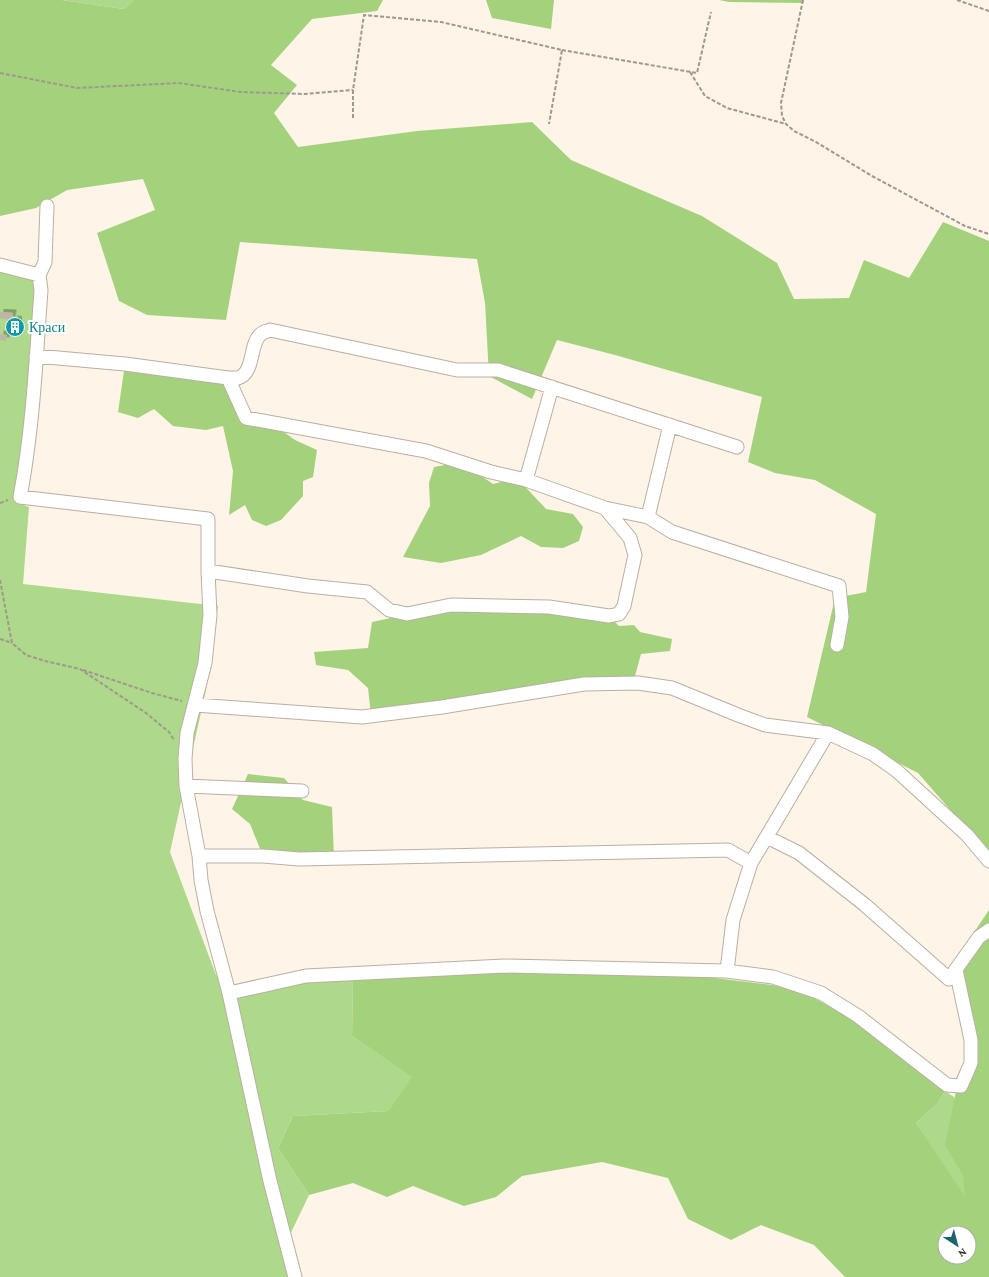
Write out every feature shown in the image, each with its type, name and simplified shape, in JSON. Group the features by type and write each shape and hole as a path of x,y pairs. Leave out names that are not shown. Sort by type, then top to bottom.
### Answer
{"street":[{"path":"47,206 45,262 39,275 41,290 34,387 26,465 20,497 208,519 210,615 205,663 187,733 185,758 186,786 199,856 201,880 207,911 229,993 270,1181 295,1277"},
{"path":"0,265 39,275"},
{"path":"36,356 125,364 228,378 239,378 245,373 249,366 256,342 261,334 270,330 457,370 498,370 738,447"},
{"path":"228,378 246,418 426,451 491,472 526,480 605,508 648,517 672,532 839,586 842,617 837,645"},
{"path":"526,480 552,387"},
{"path":"648,517 670,425"},
{"path":"208,571 308,586 367,592 389,610 407,614 452,605 549,607 609,616 619,614 624,606 635,554 630,538 605,508"},
{"path":"195,705 362,717 584,684 638,683 672,688 738,715 765,724 828,733 873,754 897,771 967,835 989,861"},
{"path":"727,971 733,920 751,863 828,733"},
{"path":"186,786 302,791"},
{"path":"766,837 799,853 865,904 950,979 979,937 989,930"},
{"path":"199,856 263,856 299,859 728,850 751,863"},
{"path":"229,993 306,976 504,966 727,971 773,978 821,993 858,1016 946,1085 961,1086 971,1063 971,1040 956,970"}],"path":[{"path":"803,0 781,103 782,116 786,124 794,131 816,142 872,176 965,226 989,234"},
{"path":"957,0 989,11"},
{"path":"353,118 352,90 364,15 442,22 562,50 697,73 711,12"},
{"path":"549,124 562,50"},
{"path":"690,72 705,96 727,108 786,124"},
{"path":"0,73 77,88 179,83 240,92 305,94 352,90"},
{"path":"0,580 12,643"},
{"path":"0,639 12,643 26,655 80,669 152,693 195,705"},
{"path":"80,669 146,713 169,732 185,758"}],"green space":[{"path":"0,0 62,0 124,9 133,0 383,0 377,11 312,19 271,65 297,85 274,113 298,147 417,131 532,122 571,160 702,216 777,263 794,299 849,298 864,260 909,278 943,222 989,241 989,854 918,773 807,717 835,598 866,592 876,514 815,480 775,473 748,462 762,397 557,340 532,399 489,376 485,303 477,259 240,242 226,320 147,315 119,301 97,233 155,210 143,179 67,190 36,208 0,216"},
{"path":"62,0 133,0 124,9"},
{"path":"486,0 554,0 551,29 492,18"},
{"path":"719,0 804,0 803,3 729,2"},
{"path":"0,265 35,277 32,373 18,503 29,507 23,584 218,606 206,690 170,852 216,975 245,990 353,977 352,1036 413,1077 388,1111 293,1116 278,1148 309,1195 286,1243 295,1277 0,1277"},
{"path":"125,364 228,378 246,418 281,430 295,440 317,450 313,477 303,481 303,496 281,520 266,526 252,520 245,505 229,515 233,471 223,426 206,430 173,426 154,409 138,418 118,412"},
{"path":"461,462 493,484 517,478 546,509 573,514 583,527 579,541 563,548 541,547 521,536 481,555 441,563 403,557 430,506 429,483 434,467"},
{"path":"451,605 609,616 619,626 634,625 640,632 672,639 670,651 641,654 635,676 442,707 371,716 368,688 348,670 316,665 314,652 368,648 372,622"},
{"path":"248,774 284,778 303,800 332,807 334,858 263,856 250,824 232,809"},
{"path":"989,910 989,1277 845,1277 814,1245 761,1225 731,1240 688,1219 668,1178 602,1162 522,1176 496,1197 464,1206 413,1186 387,1197 353,1183 309,1195 278,1148 293,1116 388,1111 412,1077 352,1036 353,977 520,970 707,977 796,988 850,1018 945,1091 938,1103 916,1123 965,1197 963,1175 945,1145 958,1081 971,1040 954,962"},
{"path":"945,1091 954,1097 974,1225 970,1225 932,1148 916,1123 938,1103"}],"building":[{"path":"0,312 13,313 12,320 0,318"},
{"name":"Краси","path":"14,319 20,320 17,335 11,334"},
{"path":"0,334 7,335 6,341 0,340"}],"place":[{"name":"Краси","path":"15,327"}]}
